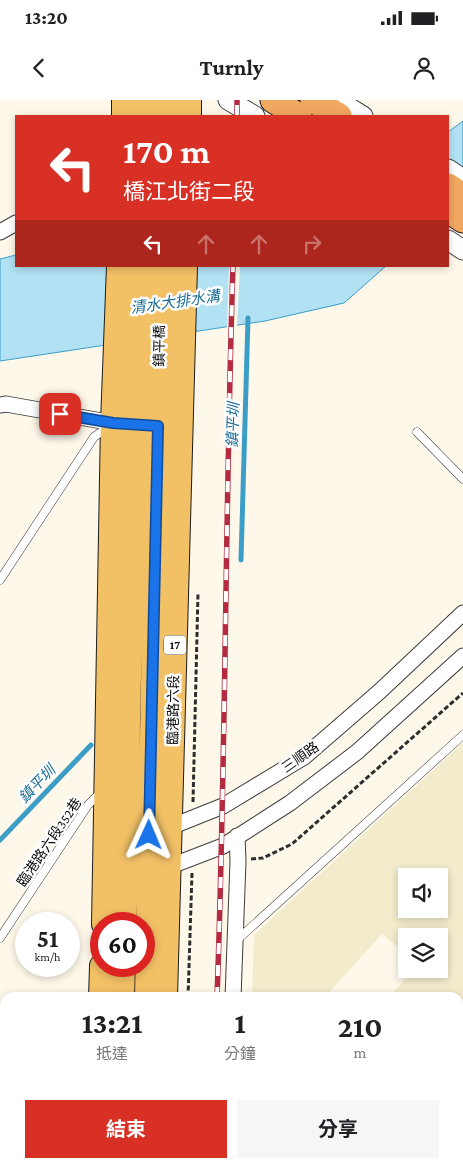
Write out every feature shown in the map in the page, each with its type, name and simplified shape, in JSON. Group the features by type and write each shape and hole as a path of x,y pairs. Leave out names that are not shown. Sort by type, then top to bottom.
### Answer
{"highway":[{"path":"274,100 297,115"},
{"path":"313,100 337,115"},
{"path":"449,187 463,196"},
{"path":"449,211 463,220"}],"main road":[{"path":"124,100 124,115"},
{"path":"144,115 145,100"},
{"path":"165,115 166,100"},
{"path":"189,100 189,115"},
{"name":"17","path":"119,267 124,423"},
{"name":"鎮平橋","path":"124,423 139,267"},
{"name":"鎮平橋","path":"161,267 169,424"},
{"name":"鎮平橋","path":"169,424 185,267"},
{"name":"臨港路六段","path":"121,912 106,852 106,788 124,423"},
{"name":"臨港路六段","path":"124,423 128,718 149,835 159,871 165,992"},
{"name":"臨港路六段","path":"108,912 115,888 149,835 169,424"},
{"name":"臨港路六段","path":"148,992 159,871"},
{"path":"101,992 102,977"},
{"path":"122,992 123,977"}],"street":[{"path":"228,100 253,115"},
{"path":"337,100 361,115"},
{"path":"449,170 463,179"},
{"path":"0,232 15,224"},
{"path":"449,241 463,250"},
{"path":"0,405 6,404 124,423 169,424"},
{"name":"三順路","path":"106,852 223,806 304,757 379,692 463,613"},
{"path":"115,888 223,846 290,803 357,752 463,656"},
{"path":"233,992 238,861 237,836"}],"lane":[{"path":"0,580 94,437 124,423"},
{"path":"417,432 463,479"},
{"path":"235,942 463,734"},
{"name":"臨港路六段352巷","path":"0,938 88,805 106,788"}],"path":[{"path":"238,861 263,858 292,844 463,693"}],"shaded area":[{"path":"463,743 463,992 394,992 407,978 448,978 448,928 398,928 398,947 382,934 330,992 252,992 254,935"}],"water":[{"path":"463,121 463,201 449,213 449,131"},
{"name":"清水大排水溝","path":"15,255 15,267 385,267 344,303 265,321 0,361 0,259"}],"pier":[{"path":"229,267 240,267 237,327 227,329"}],"waterway":[{"name":"鎮平圳","path":"241,560 248,318"},
{"name":"鎮平圳","path":"0,840 91,745"}],"railway":[{"path":"237,100 237,115"},
{"path":"217,992 233,267"}],"route":[{"path":"60,414 113,423 158,426 149,835"}]}
